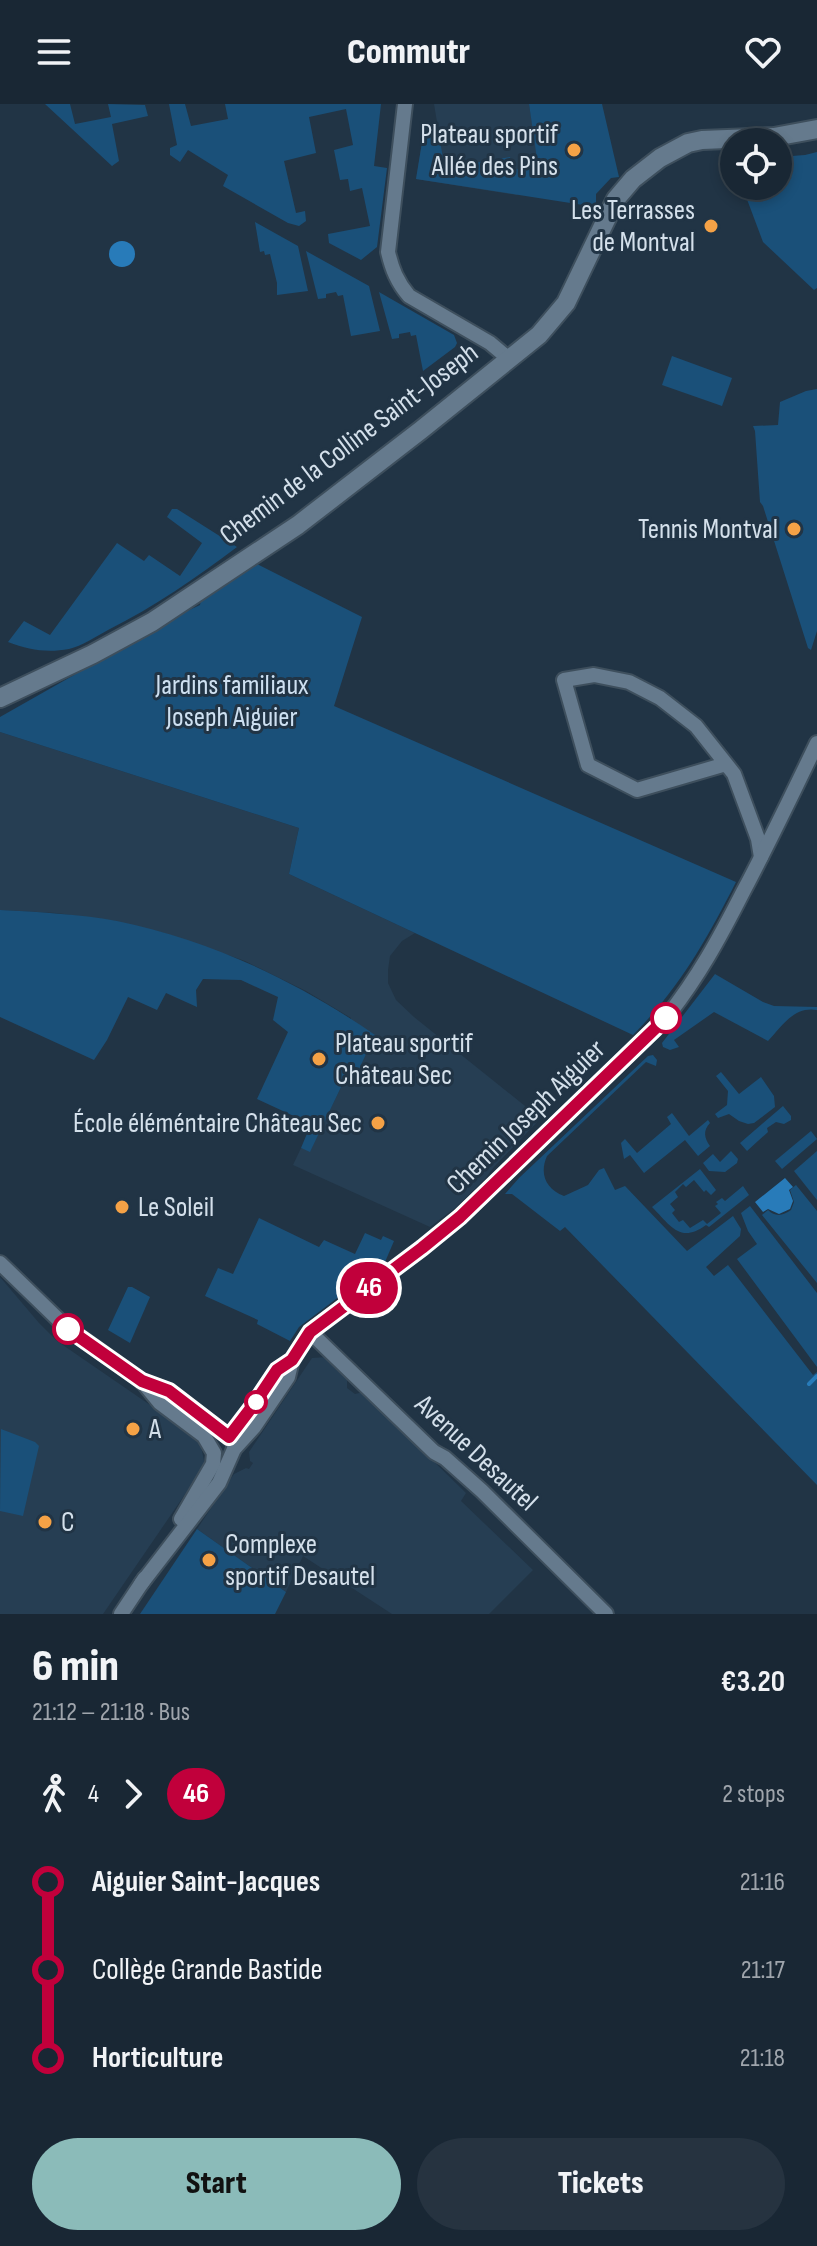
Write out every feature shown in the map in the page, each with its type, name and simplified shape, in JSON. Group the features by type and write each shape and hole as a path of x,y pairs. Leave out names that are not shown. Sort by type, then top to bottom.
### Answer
{"street":[{"path":"405,104 388,252 391,268 409,296 490,343 509,359"},
{"name":"Chemin de la Colline Saint-Joseph","path":"0,698 152,622 298,525 539,335 566,303 616,199 633,179 660,158 688,143 702,140 774,137 817,130"},
{"name":"Chemin de la Colline Saint-Joseph","path":"792,145 817,130"},
{"name":"Chemin de la Colline Saint-Joseph","path":"660,158 703,148 720,149"},
{"path":"726,764 637,790 588,765 564,680 594,675 629,682 660,698 696,726 734,774 758,839 761,858"},
{"name":"Chemin Joseph Aiguier","path":"141,1584 219,1483 228,1467 230,1444 277,1370 292,1360 310,1332 460,1217 666,1018 690,989 761,858 817,743"},
{"path":"0,1263 66,1327 142,1381 169,1391 230,1444 225,1458 213,1451 204,1436 160,1403 142,1381"},
{"name":"Avenue Desautel","path":"310,1332 434,1452 482,1491 606,1614"},
{"name":"Chemin Joseph Aiguier","path":"121,1614 208,1474 213,1464 213,1451"}],"shaded area":[{"path":"434,104 529,104 539,166 517,195 416,179 425,124 437,122"},
{"path":"122,241 131,245 135,254 131,263 122,267 113,263 109,254 113,245"},
{"path":"0,732 299,828 289,874 415,933 402,941 390,956 388,983 396,1000 530,1110 545,1114 484,1180 430,1227 293,1165 301,1148 310,1151 343,1083 350,1086 351,1018 306,991 245,961 164,933 115,921 0,910"},
{"path":"785,1178 793,1187 789,1190 793,1201 790,1209 779,1214 768,1209 763,1212 755,1202"},
{"path":"0,1277 57,1341 200,1442 205,1465 103,1614 0,1614"},
{"path":"327,1357 347,1376 347,1388 355,1394 363,1392 466,1493 461,1501 533,1570 489,1614 392,1614 303,1556 286,1592 197,1529 234,1474 249,1469 253,1463 249,1452 312,1358"}],"green space":[{"path":"45,104 70,104 75,124 111,117 108,104 145,105 148,116 112,124 119,161 112,166"},
{"path":"169,104 185,104 191,126 228,119 225,104 381,104 374,166 387,168 377,247 361,260 329,243 328,234 370,226 362,188 350,191 348,179 340,180 334,150 353,145 346,109 309,117 316,153 284,161 296,213 305,211 306,221 299,226 288,223 223,186 228,175 188,150 180,162 170,155 170,148 177,145"},
{"name":"Plateau sportif Allée des Pins","path":"529,104 602,104 619,177 611,178 596,194 596,207 416,179 425,124 437,123 446,176 469,173 467,164 510,157 513,170 538,166"},
{"path":"817,152 817,288 814,290 763,242 747,200 792,200 792,156"},
{"path":"255,222 298,246 308,291 277,295 270,254 260,252"},
{"path":"306,251 369,286 380,331 351,336 343,295 338,296 336,292 318,299"},
{"path":"379,292 454,335 455,347 423,371 416,335 411,336 410,332 392,339"},
{"path":"672,356 732,378 722,406 662,385"},
{"name":"Tennis Montval","path":"817,389 817,631 811,650 760,502 753,426 778,425 780,402"},
{"path":"172,509 177,509 237,547 158,602 79,646 46,651 8,642 24,621 50,635 117,543 144,561 149,555 180,576 202,543 167,517"},
{"name":"Jardins familiaux Joseph Aiguier","path":"251,561 362,617 334,706 736,882 691,963 633,1035 289,874 299,828 0,732 0,717 200,605 201,600"},
{"path":"0,910 117,921 186,939 284,980 375,1035 351,1086 343,1083 310,1152 301,1148 311,1124 257,1099 288,1032 273,1020 278,997 241,980 203,979 196,990 197,1007 166,993 157,1010 128,997 94,1060 0,1017"},
{"path":"715,974 774,1006 817,1007 817,1010 795,1014 768,1041 714,1012 674,1040 679,1047 670,1050 663,1047 662,1043"},
{"path":"653,1055 657,1060 656,1066 646,1062 547,1156 544,1175 549,1185 564,1196 588,1185 604,1168 615,1190 625,1186 687,1251 733,1216 741,1229 740,1236 706,1267 714,1276 728,1265 813,1375 817,1372 817,1485 565,1227 560,1231 512,1194 505,1194 648,1056"},
{"path":"721,1072 739,1094 761,1077 774,1096 775,1107 754,1123 739,1121 729,1114 718,1118 715,1114 727,1105 728,1091 716,1076"},
{"path":"783,1106 791,1120 784,1124 776,1122 767,1128 768,1132 747,1151 740,1143"},
{"path":"672,1113 689,1136 708,1120 710,1123 705,1134 710,1146 698,1156 685,1140 644,1173 630,1155 624,1159 621,1143 625,1139 637,1153 671,1124 667,1117"},
{"path":"811,1131 817,1139 782,1169 775,1161"},
{"path":"731,1151 738,1159 737,1163 725,1172 709,1171 703,1163 713,1154 720,1162"},
{"path":"817,1151 817,1200 794,1171"},
{"path":"700,1169 716,1190 711,1195 706,1190 704,1192 694,1180 686,1187 683,1184 675,1192 678,1197 670,1204 679,1222 683,1220 690,1228 703,1220 707,1224 721,1213 715,1206 718,1204 716,1202 722,1198 725,1201 743,1186 749,1195 709,1227 706,1225 682,1233 652,1207"},
{"path":"796,1185 817,1211 817,1283 762,1215 768,1210 779,1215 791,1210 794,1202 790,1190"},
{"path":"750,1206 817,1293 817,1367 737,1259 757,1244 741,1213"},
{"path":"259,1218 319,1247 324,1240 355,1254 365,1233 381,1240 383,1236 394,1241 385,1262 299,1327 290,1341 257,1324 258,1320 205,1296 218,1268 233,1274"},
{"path":"128,1287 150,1297 130,1343 108,1330"},
{"path":"1,1429 39,1446 23,1516 0,1511"},
{"name":"Complexe sportif Desautel","path":"197,1529 286,1592 275,1614 140,1614"}],"waterway":[{"path":"809,1384 817,1376"}],"bus line":[{"name":"46","path":"68,1329 142,1381 169,1391 229,1437 277,1370 292,1360 310,1332 460,1217 666,1018"}],"place":[{"name":"Plateau sportif Allée des Pins","path":"574,150"},
{"name":"Les Terrasses de Montval","path":"711,226"},
{"name":"Tennis Montval","path":"794,529"},
{"name":"Plateau sportif Château Sec","path":"319,1059"},
{"name":"École éléméntaire Château Sec","path":"378,1123"},
{"name":"Le Soleil","path":"122,1207"},
{"name":"A","path":"133,1429"},
{"name":"C","path":"45,1522"},
{"name":"Complexe sportif Desautel","path":"209,1560"}]}
